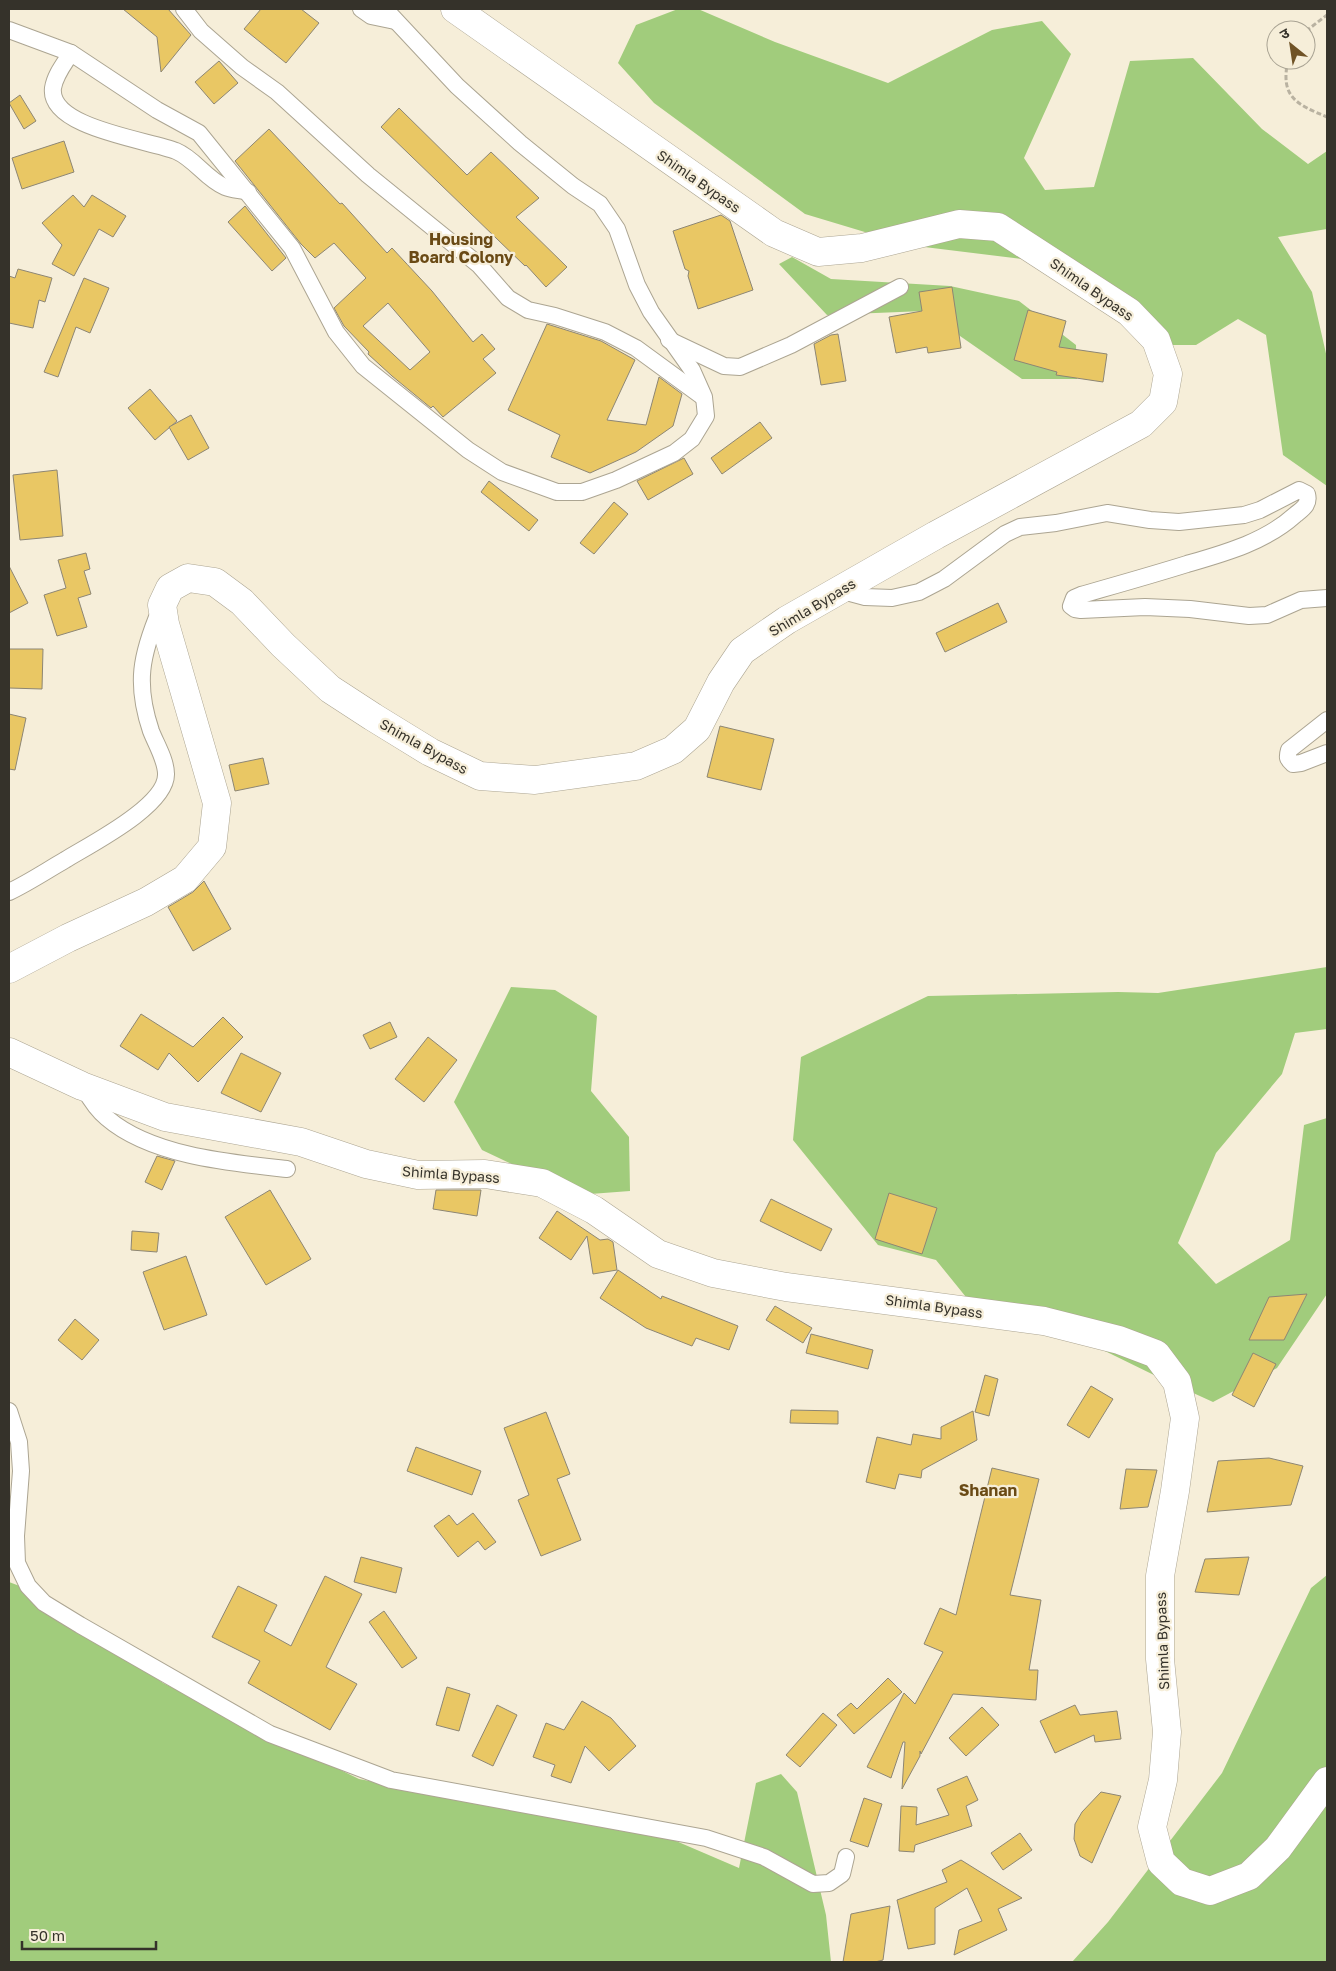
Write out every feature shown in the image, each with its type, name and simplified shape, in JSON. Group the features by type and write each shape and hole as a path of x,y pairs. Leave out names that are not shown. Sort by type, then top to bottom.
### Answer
{"highway":[{"name":"Shimla Bypass","path":"162,605 170,588 188,578 215,582 242,602 330,688 430,752 480,776 535,780 636,766 672,750 697,729 721,682 742,651 787,620 839,590 936,535 1142,424 1163,402 1168,374 1156,340 1129,312 998,227 959,224 862,248 818,252 774,233 455,9"},
{"path":"9,969 68,938 146,902 177,884 185,879 212,847 217,803 165,624 162,605"},
{"name":"Shimla Bypass","path":"9,1052 82,1086 165,1117 301,1142 366,1164 418,1175 485,1174 542,1183 594,1210 658,1254 713,1273 786,1287 1044,1321 1119,1340 1156,1354 1177,1382 1185,1418 1175,1491 1160,1576 1160,1659 1167,1732 1163,1780 1152,1827 1161,1862 1182,1882 1210,1890 1249,1876 1278,1848 1327,1781"}],"street":[{"path":"184,9 201,31 242,68 277,92 368,175 479,265 508,298 528,310 555,316 605,332 636,348 704,397"},
{"path":"9,30 70,54 158,110 199,133 292,248 336,332 363,366 468,450 502,472 557,492 582,492 616,480 674,452 692,439 706,416 704,397 692,370 650,312 637,286 617,228 600,204 574,186 520,142 457,86 390,15 371,16 360,9"},
{"path":"70,54 58,74 53,89 56,102 67,114 91,126 176,151 193,160 210,178 225,187 248,192"},
{"path":"669,340 724,366 740,367 791,344 900,287"},
{"path":"839,590 865,597 892,598 919,592 944,579 1005,534 1020,527 1056,523 1107,513 1150,520 1179,522 1244,515 1260,510 1298,490 1304,491 1307,494 1309,500 1306,506 1287,522 1259,539 1228,552 1081,595 1074,598 1072,606 1075,609 1082,610 1190,609 1249,616 1267,615 1301,600 1327,598"},
{"path":"9,892 123,826 152,802 162,789 166,774 142,700 142,666 147,640 162,605"},
{"path":"1327,720 1290,750 1287,756 1288,760 1293,764 1301,763 1327,753"},
{"path":"82,1086 107,1118 130,1133 163,1147 199,1158 287,1169"},
{"path":"9,1411 19,1442 21,1470 16,1536 17,1564 28,1586 44,1603 270,1734 391,1780 706,1838 764,1857 813,1884 829,1883 842,1874 846,1857"}],"path":[{"path":"1316,23 1327,15"},
{"path":"1286,70 1285,76 1288,93 1302,106 1327,116"}],"green space":[{"path":"678,9 698,9 775,42 888,83 992,30 1042,21 1071,54 1024,158 1045,190 1094,187 1130,61 1193,58 1262,129 1308,164 1327,151 1327,229 1278,237 1312,292 1327,358 1327,486 1283,455 1266,335 1238,319 1196,345 1166,345 1022,259 908,245 805,214 654,103 618,63 636,25"},
{"path":"792,257 831,279 950,286 1019,301 1076,345 1077,379 1022,379 924,311 827,315 779,264"},
{"path":"1327,967 1327,1029 1295,1033 1282,1074 1216,1153 1178,1243 1216,1284 1290,1240 1304,1125 1327,1118 1327,1294 1277,1368 1213,1402 1062,1330 970,1302 936,1260 878,1245 793,1140 801,1057 928,996 1118,992 1158,993"},
{"path":"511,987 555,990 597,1016 591,1091 629,1137 630,1191 577,1195 482,1150 454,1102"},
{"path":"1327,1575 1327,1962 1072,1962 1108,1922 1222,1773 1311,1588"},
{"path":"9,1582 41,1594 163,1683 359,1779 669,1838 739,1868 756,1783 781,1774 797,1792 826,1915 831,1962 9,1962"}],"building":[{"path":"123,9 168,9 191,35 161,72 157,37"},
{"path":"261,9 301,9 319,23 286,63 244,29"},
{"path":"219,61 238,83 214,104 195,82"},
{"path":"20,95 36,121 24,129 9,103"},
{"path":"399,108 467,175 491,152 539,198 516,217 567,267 546,287 526,265 381,127"},
{"path":"269,129 340,204 342,203 387,253 392,248 432,291 473,342 482,334 495,349 483,359 496,373 443,417 433,406 431,408 368,354 369,352 344,326 334,308 366,278 334,243 315,258 301,244 235,161","holes":["388,303 430,352 410,370 363,326"]},
{"path":"64,141 74,172 22,189 12,158"},
{"path":"73,195 84,207 92,195 126,216 113,237 99,229 74,276 52,264 62,245 42,223"},
{"path":"245,206 286,258 272,271 228,222"},
{"path":"721,215 730,221 753,290 698,309 688,276 689,271 685,269 673,231"},
{"path":"18,269 52,278 45,302 39,300 33,328 9,323 9,276 15,278"},
{"path":"84,278 109,288 90,333 76,327 58,377 44,372"},
{"path":"952,287 961,348 928,353 927,347 896,353 889,317 922,311 919,292"},
{"path":"1028,310 1066,321 1059,347 1107,354 1103,382 1056,375 1057,372 1014,360"},
{"path":"547,324 601,341 635,360 607,420 646,425 659,377 682,394 673,426 636,452 590,473 551,457 560,435 508,410"},
{"path":"838,334 846,381 821,385 814,344 831,335"},
{"path":"150,389 177,421 155,440 128,408"},
{"path":"191,415 209,448 188,460 169,427"},
{"path":"760,422 772,438 722,474 711,458"},
{"path":"684,458 693,474 648,500 637,481"},
{"path":"57,470 63,536 20,540 13,475"},
{"path":"489,481 538,520 529,531 481,492"},
{"path":"614,502 628,514 594,554 580,543"},
{"path":"86,553 90,569 84,571 91,594 78,598 87,627 57,636 44,595 66,588 58,560"},
{"path":"9,566 28,603 9,613"},
{"path":"998,603 1007,622 945,652 936,633"},
{"path":"9,649 43,649 42,689 9,688"},
{"path":"9,714 26,718 15,770 9,769"},
{"path":"720,726 774,739 761,790 707,777"},
{"path":"263,758 269,784 235,791 229,765"},
{"path":"204,881 231,929 193,951 168,907 193,892"},
{"path":"141,1014 193,1047 223,1017 243,1037 198,1082 169,1053 158,1070 120,1046"},
{"path":"390,1022 397,1037 370,1049 363,1035"},
{"path":"428,1037 457,1060 424,1102 395,1079"},
{"path":"241,1053 281,1073 261,1112 221,1093"},
{"path":"157,1156 175,1161 162,1190 145,1182"},
{"path":"270,1190 311,1259 266,1285 225,1217"},
{"path":"436,1190 481,1190 477,1216 433,1209"},
{"path":"889,1193 937,1208 922,1254 875,1239"},
{"path":"771,1199 832,1229 821,1251 760,1221"},
{"path":"557,1211 600,1240 608,1239 613,1242 617,1270 593,1274 587,1236 571,1260 539,1238"},
{"path":"132,1231 159,1233 157,1252 131,1250"},
{"path":"186,1256 207,1315 164,1330 143,1272"},
{"path":"618,1270 661,1299 662,1296 738,1326 729,1350 696,1338 692,1346 646,1328 600,1298"},
{"path":"1307,1294 1284,1340 1249,1340 1269,1297"},
{"path":"775,1306 812,1328 803,1343 766,1320"},
{"path":"75,1319 99,1340 82,1360 58,1340"},
{"path":"811,1334 873,1350 868,1369 806,1353"},
{"path":"1253,1353 1276,1364 1254,1407 1232,1395"},
{"path":"985,1375 998,1379 989,1416 975,1412"},
{"path":"1091,1386 1113,1399 1089,1438 1067,1425"},
{"path":"791,1410 838,1411 838,1424 790,1423"},
{"path":"973,1411 977,1440 922,1470 921,1478 899,1474 895,1489 866,1482 877,1437 911,1445 913,1434 941,1439 941,1427"},
{"path":"546,1412 570,1474 557,1479 581,1540 541,1556 518,1500 529,1495 504,1428"},
{"path":"416,1447 481,1471 472,1495 407,1471"},
{"path":"1269,1458 1303,1466 1291,1505 1207,1512 1218,1461"},
{"path":"992,1468 1039,1479 1010,1595 1041,1600 1029,1670 1038,1670 1036,1700 953,1694 921,1754 920,1751 920,1756 902,1789 905,1742 903,1742 891,1778 867,1767 904,1693 915,1704 943,1652 924,1644 940,1608 956,1615"},
{"path":"1126,1469 1157,1470 1148,1507 1120,1509"},
{"path":"473,1513 496,1542 485,1550 478,1541 458,1557 434,1526 449,1515 457,1525"},
{"path":"361,1557 402,1568 396,1593 354,1582"},
{"path":"1249,1557 1239,1595 1195,1592 1205,1559"},
{"path":"325,1576 362,1594 326,1667 357,1684 330,1730 248,1683 260,1661 212,1637 238,1586 277,1605 264,1631 291,1646"},
{"path":"384,1611 417,1658 402,1668 369,1622"},
{"path":"888,1678 902,1692 854,1734 837,1715 851,1703 857,1709"},
{"path":"447,1687 470,1694 459,1731 436,1725"},
{"path":"582,1701 611,1718 636,1746 609,1771 585,1746 571,1783 551,1776 555,1765 533,1757 546,1723 564,1730"},
{"path":"497,1705 517,1715 493,1766 472,1756"},
{"path":"1075,1705 1080,1715 1117,1711 1121,1739 1095,1742 1094,1735 1055,1753 1040,1721"},
{"path":"982,1707 999,1725 966,1756 949,1738"},
{"path":"823,1713 837,1725 800,1767 786,1755"},
{"path":"967,1776 978,1800 966,1806 972,1826 915,1845 914,1852 899,1851 901,1806 917,1807 916,1825 949,1815 937,1789"},
{"path":"1101,1792 1121,1796 1092,1863 1080,1856 1074,1839 1075,1824 1082,1812"},
{"path":"864,1798 882,1804 868,1847 850,1841"},
{"path":"1020,1833 1032,1850 1003,1870 991,1853"},
{"path":"961,1860 1022,1898 998,1909 1007,1930 954,1955 959,1930 982,1921 967,1888 935,1908 935,1944 908,1949 897,1900 947,1882 942,1870"},
{"path":"890,1906 883,1960 875,1962 843,1962 851,1914"}],"district":[{"name":"Housing Board Colony","path":"461,248"},
{"name":"Shanan","path":"988,1490"}]}
